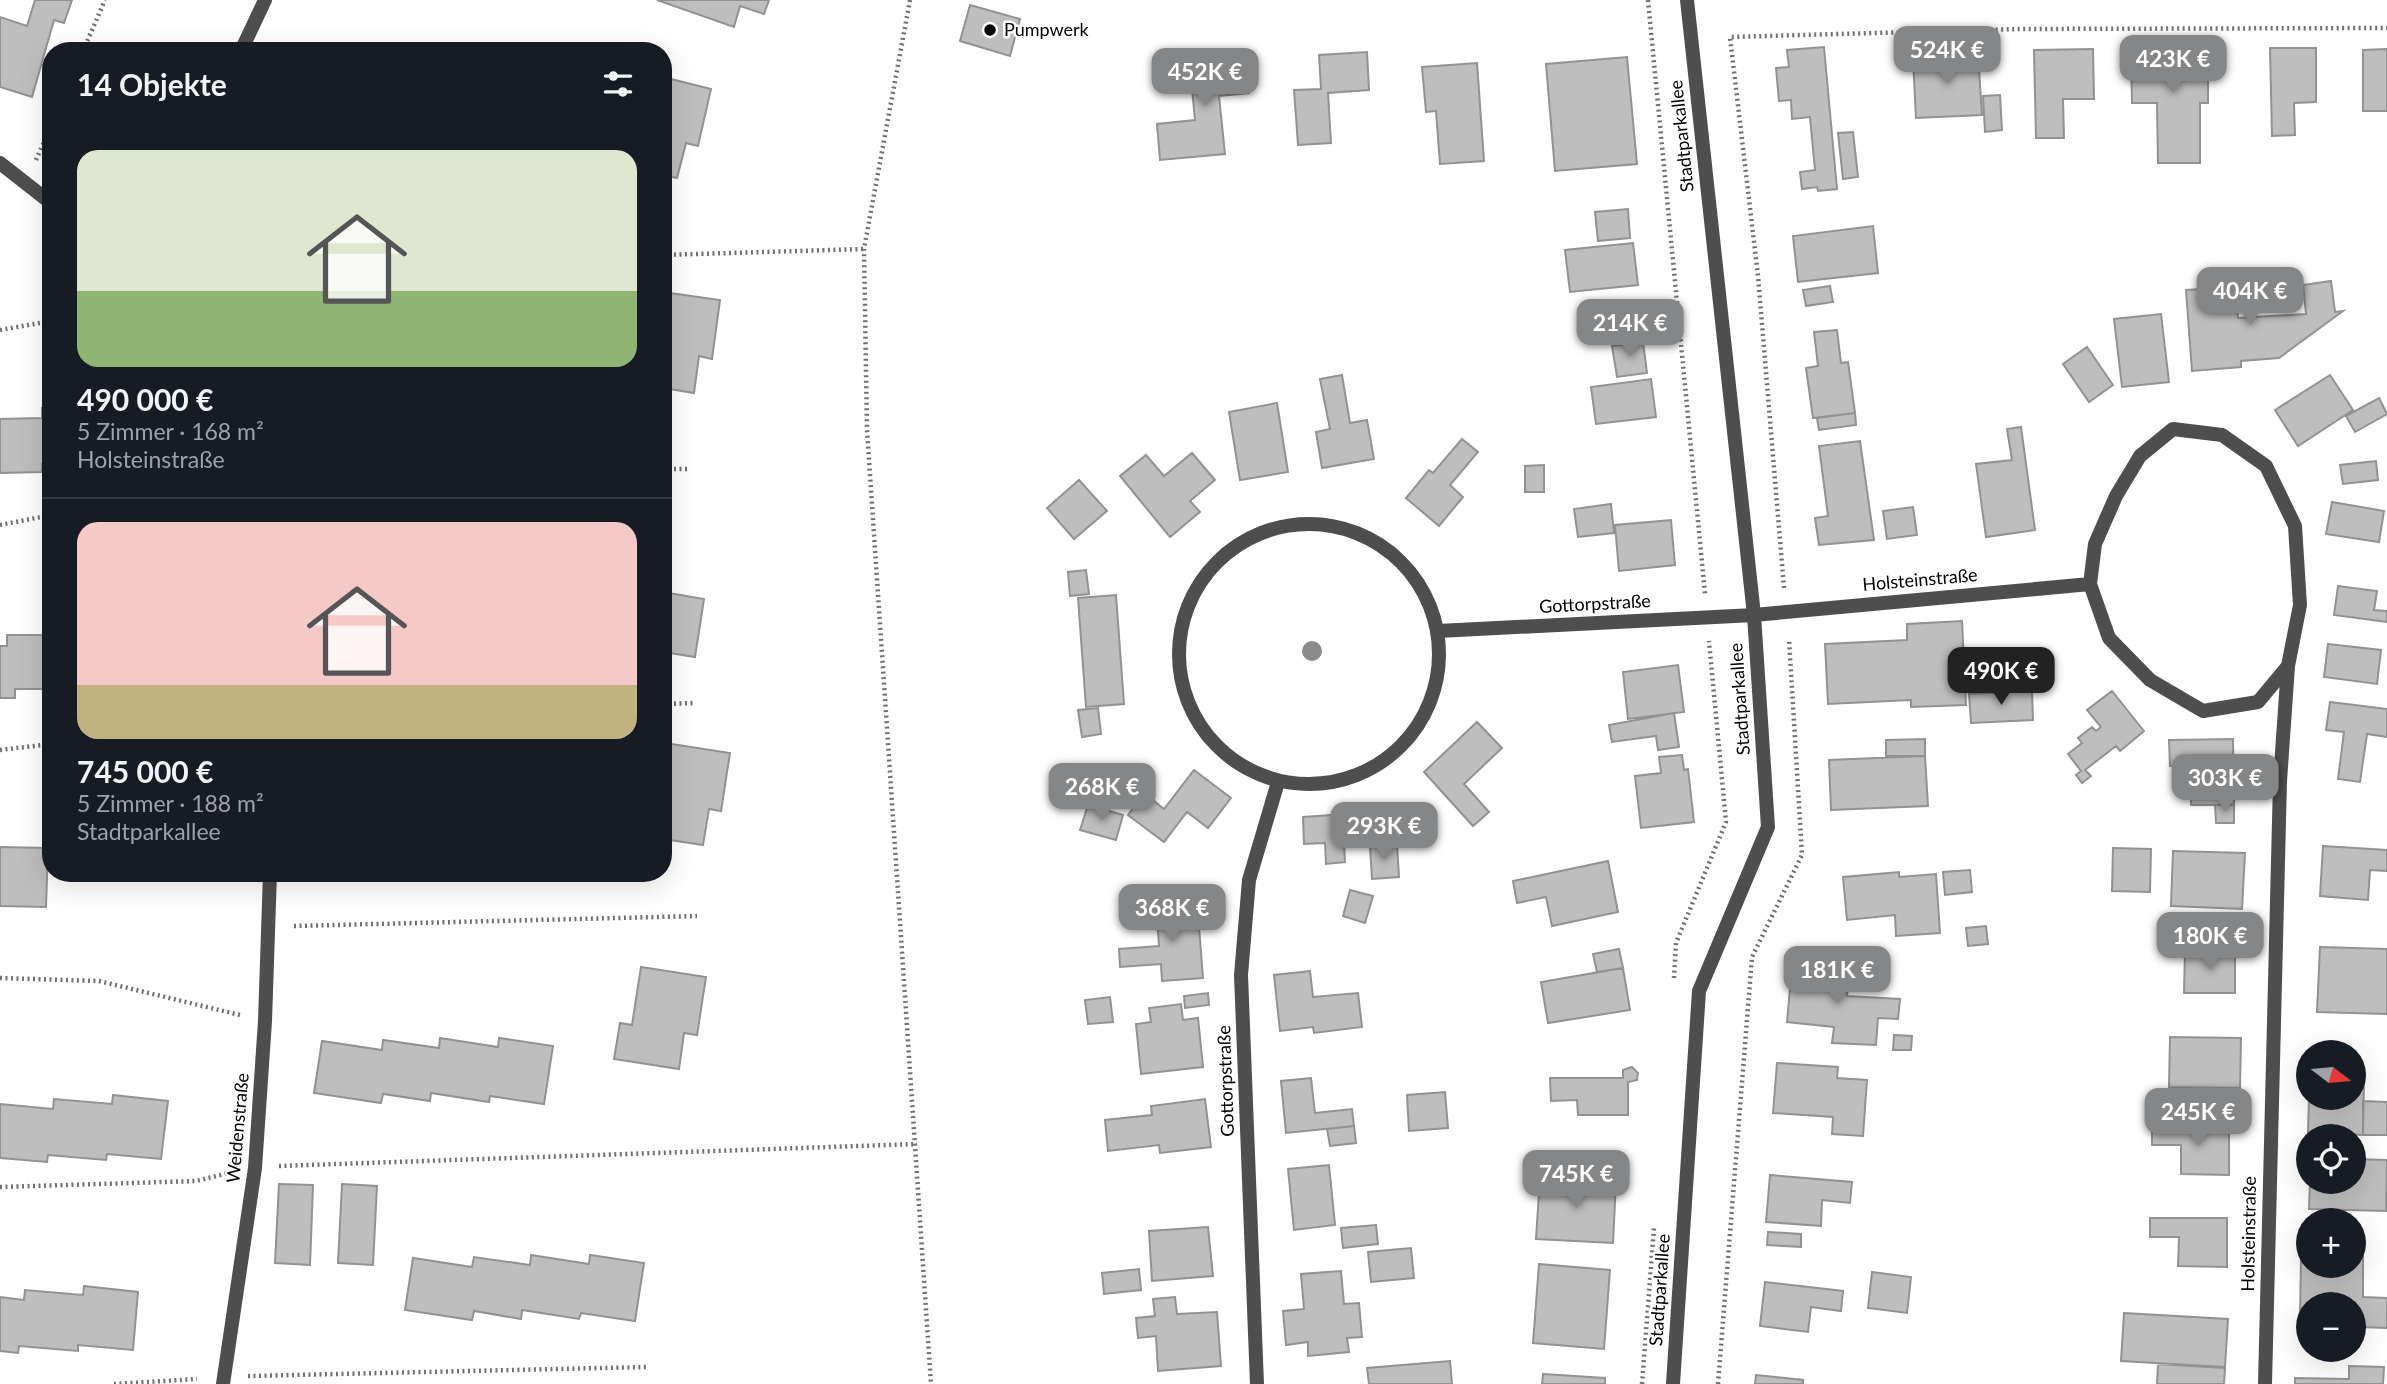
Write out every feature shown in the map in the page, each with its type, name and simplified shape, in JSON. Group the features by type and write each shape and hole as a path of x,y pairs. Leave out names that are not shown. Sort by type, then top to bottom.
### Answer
{"street":[{"path":"245,42 265,0"},
{"name":"Stadtparkallee","path":"1673,1384 1699,991 1768,827 1754,615 1687,0"},
{"path":"0,163 42,196"},
{"name":"Holsteinstraße","path":"2265,1384 2280,781 2288,666 2300,605 2295,526 2266,466 2222,435 2173,429 2140,456 2095,544 2090,584 2109,638 2150,681 2203,711 2258,702 2288,666"},
{"path":"1318,523 1360,533 1397,556 1424,590 1438,631 1439,674 1425,715 1399,750 1363,774 1321,785 1278,782 1238,765 1206,736 1185,698 1177,656 1184,613 1205,574 1236,545 1276,527 1318,523"},
{"name":"Holsteinstraße","path":"1754,615 2090,584"},
{"name":"Gottorpstraße","path":"1438,631 1754,615"},
{"name":"Gottorpstraße","path":"1256,1384 1241,975 1249,880 1278,782"},
{"name":"Weidenstraße","path":"223,1380 255,1168 265,1021 270,882"}],"path":[{"path":"87,42 105,0"},
{"path":"911,0 864,249 867,430 931,1384"},
{"path":"1648,0 1726,821 1676,943 1673,984"},
{"path":"1718,1384 1752,957 1802,855 1786,612 1758,276 1730,37 2019,29 2387,28"},
{"path":"26,184 42,147"},
{"path":"672,255 864,249"},
{"path":"0,330 42,323"},
{"path":"672,469 688,469"},
{"path":"0,525 42,517"},
{"path":"672,704 696,703"},
{"path":"0,750 42,745"},
{"path":"268,927 697,916"},
{"path":"0,978 99,981 265,1021"},
{"path":"0,1187 195,1181 255,1168 917,1144"},
{"path":"1642,1384 1654,1226"},
{"path":"114,1384 646,1367"}],"building":[{"path":"35,0 72,0 64,23 54,20 48,42 42,42 42,62 32,97 0,87 0,17 27,26"},
{"path":"657,0 769,0 764,14 740,6 734,27"},
{"name":"Pumpwerk","path":"970,5 1020,19 1010,56 960,41"},
{"path":"2199,41 2199,50 2208,49 2208,103 2200,103 2200,163 2158,163 2157,103 2132,103 2131,50 2156,50 2156,42"},
{"path":"1824,47 1837,189 1818,191 1817,187 1802,189 1800,172 1815,170 1810,117 1792,119 1791,100 1779,101 1776,68 1789,67 1787,50"},
{"path":"2270,48 2316,48 2316,102 2294,103 2295,135 2272,136"},
{"path":"2093,49 2094,99 2063,99 2064,138 2036,138 2034,50"},
{"path":"2387,49 2387,111 2363,111 2363,50"},
{"path":"1367,52 1369,90 1328,93 1331,143 1298,145 1294,90 1321,89 1319,55"},
{"path":"1246,53 1249,93 1219,96 1225,154 1160,160 1157,124 1195,120 1189,58"},
{"path":"1978,54 1982,115 1916,118 1913,58"},
{"path":"1627,57 1637,164 1555,171 1546,64"},
{"path":"1477,63 1484,161 1440,164 1436,111 1426,112 1422,67"},
{"path":"672,79 711,89 698,146 686,143 677,178 672,177"},
{"path":"2000,95 2002,130 1985,132 1983,96"},
{"path":"1853,132 1858,177 1843,179 1838,133"},
{"path":"1628,209 1630,238 1598,241 1595,212"},
{"path":"1873,226 1878,273 1798,282 1793,236"},
{"path":"1633,243 1638,285 1570,292 1565,250"},
{"path":"2331,281 2335,312 2343,311 2279,358 2241,361 2241,367 2192,371 2186,290 2236,287 2238,318 2306,314 2303,285"},
{"path":"1830,286 1833,302 1806,306 1803,290"},
{"path":"672,293 720,300 712,359 699,356 694,393 672,389"},
{"path":"2161,314 2169,382 2122,387 2114,319"},
{"path":"1837,330 1841,363 1848,362 1855,413 1813,418 1806,368 1818,366 1814,332"},
{"path":"1643,342 1647,373 1617,377 1612,346"},
{"path":"2087,347 2113,385 2089,402 2063,364"},
{"path":"1342,375 1350,423 1367,420 1374,459 1322,468 1316,432 1330,429 1320,379"},
{"path":"2330,375 2353,410 2298,446 2275,410"},
{"path":"1651,379 1656,417 1596,424 1591,387"},
{"path":"2379,398 2387,414 2355,432 2346,416"},
{"path":"1277,403 1288,472 1240,480 1229,412"},
{"path":"1855,413 1856,425 1819,430 1817,418"},
{"path":"42,418 42,472 0,473 0,419"},
{"path":"2021,427 2035,530 1986,537 1976,464 2012,460 2007,429"},
{"path":"1462,439 1478,452 1450,485 1463,497 1439,526 1406,498 1429,470 1433,473"},
{"path":"1860,441 1874,540 1819,545 1815,518 1828,516 1819,446"},
{"path":"1192,453 1215,480 1190,501 1200,512 1170,537 1120,476 1146,455 1164,476"},
{"path":"2376,461 2378,480 2343,484 2340,465"},
{"path":"1544,465 1544,492 1525,492 1525,466"},
{"path":"1079,480 1107,511 1074,539 1047,508"},
{"path":"2332,502 2384,511 2379,542 2326,534"},
{"path":"1611,504 1614,533 1578,537 1574,509"},
{"path":"1913,507 1917,535 1887,539 1883,511"},
{"path":"1671,520 1675,565 1619,571 1615,525"},
{"path":"1086,570 1089,594 1070,596 1068,572"},
{"path":"2338,586 2377,591 2374,610 2387,611 2387,622 2334,615"},
{"path":"672,594 704,599 695,657 672,653"},
{"path":"1116,595 1124,704 1086,707 1078,598"},
{"path":"1962,621 1966,705 1911,707 1911,700 1828,704 1825,644 1907,640 1907,624"},
{"path":"7,635 42,635 42,689 15,689 15,698 0,698 0,646 7,646"},
{"path":"2328,644 2381,650 2377,684 2324,677"},
{"path":"1678,665 1684,712 1628,719 1623,672"},
{"path":"2032,691 2033,720 1971,723 1969,694"},
{"path":"2112,691 2144,731 2120,751 2116,746 2085,770 2091,776 2082,783 2076,775 2081,771 2068,754 2082,743 2078,738 2092,727 2096,731 2101,727 2087,710"},
{"path":"2330,702 2387,709 2387,737 2367,734 2360,782 2338,779 2344,732 2326,730"},
{"path":"1098,708 1101,734 1082,737 1078,710"},
{"path":"1674,713 1679,747 1658,750 1656,736 1612,742 1609,725"},
{"path":"1477,722 1502,748 1464,784 1489,812 1473,826 1424,772"},
{"path":"1925,739 1925,756 1886,756 1886,740"},
{"path":"2233,739 2234,805 2191,805 2191,765 2170,766 2169,740"},
{"path":"672,744 730,753 721,811 709,809 703,845 672,840"},
{"path":"1682,755 1684,770 1688,769 1694,822 1641,828 1635,776 1661,773 1659,757"},
{"path":"1925,756 1928,806 1831,810 1829,760"},
{"path":"1194,770 1231,798 1208,828 1187,812 1164,842 1128,815 1144,793 1164,809"},
{"path":"1088,805 1123,815 1116,840 1080,830"},
{"path":"2215,805 2234,805 2234,823 2216,823"},
{"path":"1360,813 1362,841 1344,842 1345,862 1326,864 1325,843 1304,844 1303,817"},
{"path":"1397,845 1399,877 1372,879 1370,847"},
{"path":"2323,846 2387,850 2387,871 2370,870 2368,900 2320,896"},
{"path":"0,847 42,848 42,882 47,882 46,907 0,906"},
{"path":"2113,848 2151,849 2150,892 2112,891"},
{"path":"2173,851 2245,853 2242,909 2171,906"},
{"path":"1608,861 1618,912 1552,926 1546,897 1517,903 1513,881"},
{"path":"1970,870 1972,892 1945,895 1943,872"},
{"path":"1899,872 1899,877 1936,874 1940,933 1896,936 1895,915 1847,920 1843,877"},
{"path":"1350,890 1373,896 1365,923 1343,916"},
{"path":"1197,901 1203,978 1162,981 1161,964 1120,967 1119,949 1159,946 1156,904"},
{"path":"1986,926 1988,944 1968,946 1966,928"},
{"path":"2320,947 2387,949 2387,1014 2317,1012"},
{"path":"1619,949 1623,968 1597,972 1593,954"},
{"path":"2185,951 2235,951 2235,993 2184,993"},
{"path":"1792,966 1849,972 1847,996 1900,999 1898,1019 1878,1018 1876,1045 1832,1043 1834,1027 1787,1022"},
{"path":"641,967 706,977 697,1035 684,1033 679,1069 614,1059 620,1023 632,1025"},
{"path":"1623,968 1630,1010 1548,1023 1541,982"},
{"path":"1310,971 1313,997 1358,993 1362,1027 1314,1033 1313,1027 1280,1031 1274,975"},
{"path":"1208,993 1209,1005 1185,1008 1184,996"},
{"path":"1110,997 1113,1022 1088,1024 1085,1000"},
{"path":"1181,1004 1183,1020 1198,1018 1203,1067 1141,1074 1136,1024 1151,1022 1149,1008"},
{"path":"1894,1035 1912,1036 1911,1050 1893,1050"},
{"path":"2170,1037 2241,1038 2240,1088 2169,1087"},
{"path":"440,1038 498,1047 499,1038 553,1046 544,1104 490,1096 489,1102 431,1093 430,1101 383,1094 381,1103 314,1093 322,1041 382,1050 383,1040 439,1048"},
{"path":"1777,1063 1838,1067 1837,1078 1867,1080 1863,1136 1832,1134 1833,1117 1773,1113"},
{"path":"1632,1067 1638,1073 1637,1080 1628,1082 1628,1115 1578,1115 1577,1100 1551,1101 1550,1078 1623,1078 1623,1070"},
{"path":"1311,1078 1315,1113 1352,1109 1354,1126 1286,1133 1281,1081"},
{"path":"1445,1092 1448,1128 1409,1131 1407,1095"},
{"path":"113,1095 168,1101 161,1159 107,1154 106,1160 48,1155 47,1162 0,1158 0,1104 53,1109 54,1099 112,1104"},
{"path":"1205,1099 1211,1147 1160,1153 1159,1145 1108,1151 1105,1120 1152,1115 1151,1106"},
{"path":"2366,1101 2387,1102 2387,1135 2366,1135 2366,1124 2363,1124"},
{"path":"2309,1110 2363,1110 2363,1124 2308,1124"},
{"path":"1354,1126 1356,1143 1330,1146 1327,1129"},
{"path":"2152,1126 2229,1127 2229,1175 2181,1174 2181,1145 2152,1145"},
{"path":"2366,1159 2387,1160 2386,1211 2366,1210 2366,1208 2309,1208 2310,1194 2366,1194"},
{"path":"1329,1165 1335,1225 1294,1230 1288,1169"},
{"path":"1770,1175 1852,1182 1850,1203 1822,1200 1821,1226 1766,1222"},
{"path":"1540,1177 1616,1182 1613,1243 1536,1239"},
{"path":"279,1184 313,1185 310,1265 275,1263"},
{"path":"342,1184 377,1186 373,1265 338,1263"},
{"path":"2150,1218 2227,1218 2227,1267 2178,1266 2179,1237 2150,1237"},
{"path":"1376,1225 1378,1244 1343,1248 1341,1228"},
{"path":"1208,1227 1213,1276 1152,1281 1149,1231"},
{"path":"1768,1232 1801,1234 1801,1247 1767,1245"},
{"path":"1411,1248 1414,1278 1371,1282 1368,1252"},
{"path":"531,1255 589,1264 590,1255 644,1263 635,1321 581,1313 579,1319 522,1310 521,1319 474,1311 472,1320 405,1310 413,1258 472,1267 474,1257 530,1265"},
{"path":"1539,1264 1610,1270 1604,1349 1533,1343"},
{"path":"1139,1269 1141,1290 1104,1294 1102,1273"},
{"path":"1341,1271 1344,1304 1359,1303 1362,1337 1347,1338 1349,1352 1308,1356 1308,1342 1286,1345 1283,1311 1304,1309 1301,1274"},
{"path":"1872,1272 1911,1277 1907,1313 1868,1308"},
{"path":"2301,1278 2363,1278 2363,1292 2300,1292"},
{"path":"1765,1282 1843,1291 1841,1311 1811,1307 1808,1332 1760,1326"},
{"path":"84,1286 138,1292 133,1350 78,1345 78,1351 19,1346 18,1353 0,1351 0,1297 24,1300 25,1290 83,1295"},
{"path":"1175,1297 1177,1314 1217,1312 1221,1366 1158,1371 1156,1336 1138,1338 1136,1318 1155,1316 1153,1299"},
{"path":"2366,1297 2387,1298 2387,1328 2366,1327"},
{"path":"2124,1313 2228,1319 2225,1367 2121,1361"},
{"path":"1450,1361 1452,1384 1369,1384 1367,1368"},
{"path":"2158,1364 2225,1368 2224,1384 2157,1384"},
{"path":"2349,1366 2384,1367 2383,1384 2295,1384 2295,1378 2349,1379"},
{"path":"1543,1374 1605,1378 1605,1384 1542,1384"},
{"path":"1756,1375 1803,1380 1803,1384 1755,1384"}],"place":[{"name":"Pumpwerk","path":"990,30"}]}
